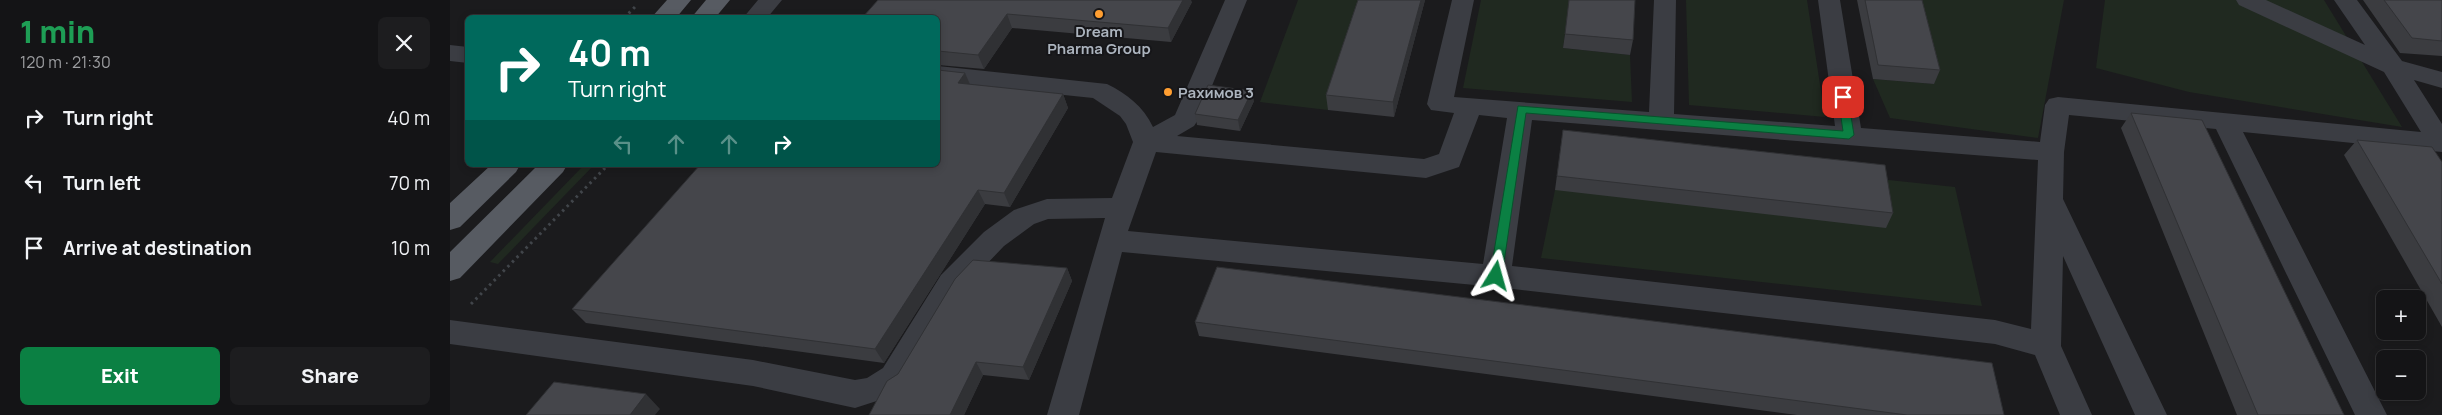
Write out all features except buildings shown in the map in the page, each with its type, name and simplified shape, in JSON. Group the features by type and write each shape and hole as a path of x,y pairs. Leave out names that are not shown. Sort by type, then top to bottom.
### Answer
{"main road":[{"path":"665,15 680,0"},
{"path":"705,15 719,0"},
{"path":"450,220 505,167"},
{"path":"450,270 552,167"}],"street":[{"path":"757,15 771,0"},
{"path":"1146,142 1185,120 1236,0"},
{"path":"1463,0 1440,104 2051,152"},
{"path":"1661,120 1665,0"},
{"path":"1829,0 1849,135"},
{"path":"2247,0 2393,67 2442,80"},
{"path":"2345,0 2393,67 2441,144"},
{"path":"450,53 465,55"},
{"path":"940,74 1098,90 1116,98 1142,125 1146,142 1111,240 1062,415"},
{"path":"1146,142 1426,169 1450,160 1470,105"},
{"path":"2076,415 2046,346 2051,152 2058,105 2441,144"},
{"path":"1496,276 1521,109"},
{"path":"2225,122 2371,415"},
{"path":"2050,198 2151,415"},
{"path":"450,332 753,373 855,394 875,389 894,377 951,283 994,239 1024,217 1047,209 1122,208"},
{"path":"1111,240 1496,276 1995,332 2046,346"}],"path":[{"path":"627,15 636,6"},
{"path":"471,305 606,167"}],"shaded area":[{"path":"1298,0 1364,0 1328,110 1260,102"},
{"path":"1481,0 1570,0 1563,48 1630,55 1632,102 1463,88"},
{"path":"1686,0 1807,0 1825,117 1689,105"},
{"path":"1912,0 2064,0 2038,138 1890,118 1873,79 1934,84"},
{"path":"2105,0 2324,0 2402,127 2189,92 2096,68"},
{"path":"582,167 592,167 498,264 490,262"},
{"path":"1879,179 1955,187 1982,306 1541,258 1555,190"}],"place":[{"name":"Dream Pharma Group","path":"1099,14"},
{"name":"Рахимов 3","path":"1168,92"}],"route":[{"path":"1496,276 1521,109 1849,135 1843,97"}]}
